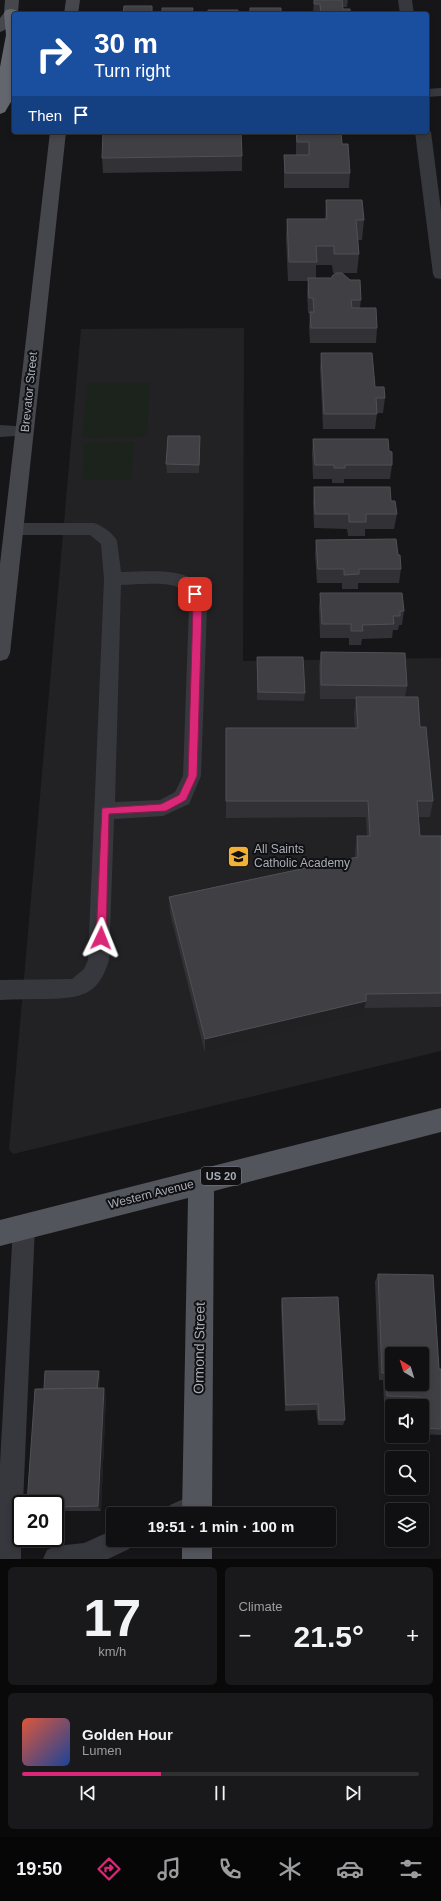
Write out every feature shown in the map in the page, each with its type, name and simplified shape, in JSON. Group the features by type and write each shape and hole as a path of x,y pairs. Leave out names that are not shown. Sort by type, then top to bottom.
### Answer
{"highway":[{"path":"5,95 12,48"}],"main road":[{"name":"Western Avenue","path":"0,1233 441,1120"},
{"name":"Ormond Street","path":"191,1507 201,1181"},
{"path":"196,1559 197,1547"}],"street":[{"path":"72,12 73,0"},
{"path":"404,0 407,12"},
{"path":"0,28 12,6"},
{"path":"429,93 441,92"},
{"name":"Brevator Street","path":"0,653 58,134"},
{"path":"423,134 441,274"}],"lane":[{"path":"0,431 25,431"},
{"path":"0,990 72,989 82,985 98,968 100,954 113,579 109,541 94,529 14,529"},
{"path":"105,811 163,808 182,798 192,776 198,607 195,594 184,582 167,579 113,579"},
{"path":"8,1559 24,1226"},
{"path":"56,1559 84,1556 106,1546"}],"shaded area":[{"name":"All Saints Catholic Academy","path":"244,328 243,661 441,658 441,1051 13,1154 9,1149 81,329"},
{"path":"87,383 150,383 147,437 82,438"},
{"path":"134,442 132,480 82,480 84,443"}],"building":[{"path":"314,0 342,0 343,9 350,9 350,12 321,12 320,4 314,4"},
{"path":"124,6 152,6 152,12 123,12"},
{"path":"162,8 193,8 192,12 162,12"},
{"path":"250,8 281,8 281,12 250,12"},
{"path":"208,10 238,10 238,12 208,12"},
{"path":"103,134 241,134 242,156 102,158"},
{"path":"296,134 341,134 342,144 348,144 350,173 285,173 284,155 309,155 309,142 297,142"},
{"path":"326,200 362,200 364,220 356,220 359,254 334,254 334,246 316,246 317,262 289,262 287,219 327,219"},
{"path":"336,273 342,273 350,280 360,280 361,300 351,300 352,308 376,308 377,328 311,328 310,312 314,312 313,298 309,298 308,278 332,278 332,276"},
{"path":"321,353 372,353 375,387 384,387 385,398 376,398 377,414 324,414"},
{"path":"168,436 200,436 199,465 166,464"},
{"path":"313,439 388,439 389,451 392,452 392,465 345,465 345,468 334,468 334,465 315,465"},
{"path":"314,487 390,487 391,501 395,501 397,514 366,514 366,522 349,522 349,514 315,514"},
{"path":"396,539 398,555 400,555 401,569 359,569 359,574 344,575 344,569 318,569 316,540"},
{"path":"320,593 402,593 404,611 400,611 400,616 393,616 394,624 362,625 363,631 351,631 351,624 322,624"},
{"path":"321,652 405,653 407,686 321,685"},
{"path":"257,657 303,657 305,693 258,692"},
{"path":"356,697 418,697 420,727 426,727 433,801 417,801 420,836 441,836 441,993 366,994 366,1001 205,1039 169,897 358,857 357,836 370,836 368,801 226,801 226,728 358,728"},
{"path":"378,1274 433,1275 439,1369 441,1369 441,1429 429,1428 429,1399 420,1399 420,1397 387,1396 387,1391 429,1391 429,1347 385,1347 385,1373 382,1373"},
{"path":"338,1297 345,1420 319,1420 318,1404 286,1405 282,1298"},
{"path":"45,1371 99,1371 97,1388 44,1389"},
{"path":"104,1388 98,1506 64,1507 64,1495 28,1495 35,1389"}],"place":[{"name":"All Saints Catholic Academy","path":"238,856"}],"route":[{"path":"101,938 105,811 163,808 182,798 192,776 198,607 195,594"}]}
